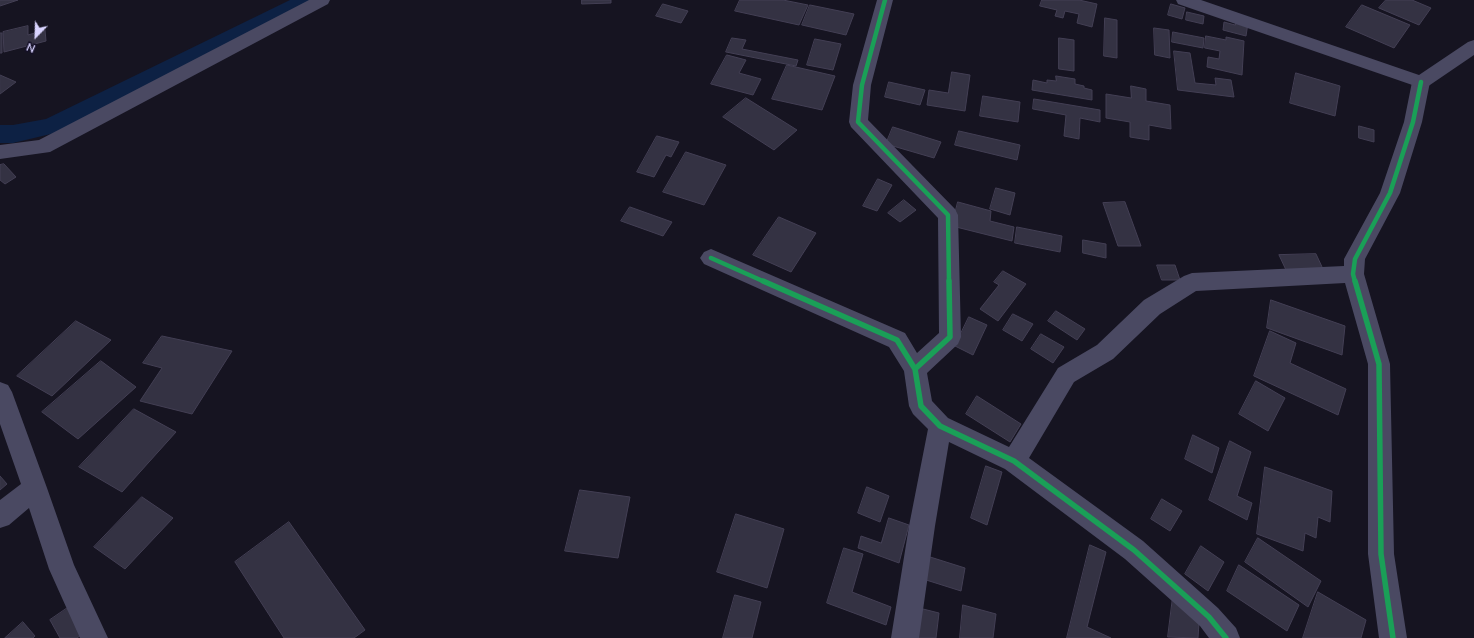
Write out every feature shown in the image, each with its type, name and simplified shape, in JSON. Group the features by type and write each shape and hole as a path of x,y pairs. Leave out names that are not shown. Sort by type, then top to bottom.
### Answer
{"street":[{"path":"0,152 43,148 322,0"},
{"path":"885,0 862,85 858,122 948,215 950,337 915,369"},
{"path":"1184,0 1421,82"},
{"path":"1393,638 1381,554 1379,364 1353,274 1355,259 1390,193 1413,122 1421,82 1474,46"},
{"path":"711,258 897,340 915,369 921,406 940,426 1014,461 1134,550 1209,617 1226,638"},
{"path":"1014,461 1066,375 1105,352 1152,308 1192,282 1353,274"},
{"path":"0,392 35,488 62,569 94,638"},
{"path":"905,638 922,526 940,426"},
{"path":"0,516 35,488"}],"building":[{"path":"0,0 18,0 0,6"},
{"path":"582,0 611,0 611,3 582,4"},
{"path":"740,0 783,0 808,5 799,25 735,11"},
{"path":"1042,0 1079,0 1097,4 1092,27 1077,23 1079,14 1065,11 1063,18 1055,16 1057,10 1040,6"},
{"path":"1386,0 1412,0 1431,8 1419,25 1379,8"},
{"path":"663,4 688,11 681,23 656,16"},
{"path":"1171,4 1185,8 1182,19 1168,15"},
{"path":"810,5 854,14 846,35 802,25"},
{"path":"1362,5 1410,25 1394,48 1346,27"},
{"path":"1187,12 1204,16 1203,24 1186,20"},
{"path":"1105,18 1117,20 1117,58 1104,56"},
{"path":"1236,20 1248,23 1246,36 1223,30 1224,22 1235,25"},
{"path":"28,26 28,35 45,30 46,41 4,52 3,32"},
{"path":"1154,28 1169,30 1170,58 1155,55"},
{"path":"1173,32 1204,38 1203,48 1172,42"},
{"path":"0,33 2,33 2,53 0,53"},
{"path":"1206,36 1226,40 1226,37 1244,41 1242,75 1207,67 1208,57 1219,59 1220,51 1205,48"},
{"path":"732,38 746,40 742,49 798,60 796,66 726,52"},
{"path":"1059,38 1074,40 1074,71 1059,69"},
{"path":"815,39 841,44 833,70 807,65"},
{"path":"1174,51 1190,53 1195,83 1216,85 1215,78 1231,80 1234,97 1178,90"},
{"path":"727,55 746,60 739,73 761,79 753,95 711,84"},
{"path":"787,65 835,76 822,110 772,99"},
{"path":"952,72 970,75 965,111 927,105 929,90 948,93"},
{"path":"1296,73 1340,86 1335,116 1290,103"},
{"path":"0,75 16,82 0,94"},
{"path":"1056,76 1075,79 1075,84 1092,90 1092,100 1032,90 1033,80 1047,83 1047,80 1056,81"},
{"path":"889,82 925,90 920,105 885,97"},
{"path":"1131,86 1146,89 1146,101 1170,105 1171,129 1149,125 1149,140 1130,137 1130,122 1106,118 1106,94 1131,98"},
{"path":"983,96 1020,102 1018,122 980,116"},
{"path":"746,98 797,130 774,150 723,117"},
{"path":"1034,99 1100,110 1100,122 1080,118 1079,139 1064,136 1066,115 1033,109"},
{"path":"1359,126 1374,130 1374,142 1359,138"},
{"path":"893,127 941,142 934,158 886,144"},
{"path":"959,131 1020,145 1017,160 955,145"},
{"path":"657,136 679,142 671,157 666,155 654,177 637,172"},
{"path":"686,152 726,165 704,205 663,192"},
{"path":"4,164 16,177 5,184 0,180 0,165"},
{"path":"878,179 892,185 877,211 863,206"},
{"path":"996,188 1015,193 1010,215 990,209"},
{"path":"904,200 916,210 900,222 888,213"},
{"path":"958,202 991,211 990,221 1014,227 1012,241 952,226"},
{"path":"1125,202 1141,246 1118,246 1103,203"},
{"path":"630,207 672,222 663,236 621,221"},
{"path":"779,217 816,233 791,272 753,255"},
{"path":"1017,227 1062,236 1060,252 1015,243"},
{"path":"1083,240 1106,244 1106,258 1083,253"},
{"path":"1316,254 1323,269 1286,270 1279,255"},
{"path":"1157,265 1175,265 1180,280 1162,280"},
{"path":"1003,271 1026,284 998,321 980,309 999,285 994,282"},
{"path":"1271,300 1345,326 1342,355 1267,328"},
{"path":"1056,311 1085,329 1077,340 1048,321"},
{"path":"1013,314 1033,324 1022,341 1003,330"},
{"path":"969,317 987,325 973,355 955,346"},
{"path":"76,321 111,340 52,396 17,376"},
{"path":"1270,331 1296,343 1290,363 1346,389 1338,415 1254,376"},
{"path":"1041,334 1064,347 1053,363 1031,349"},
{"path":"162,336 232,351 192,414 140,401 162,368 143,363"},
{"path":"101,361 136,387 78,439 42,412"},
{"path":"1256,381 1285,398 1268,431 1239,414"},
{"path":"977,396 1021,424 1010,442 966,414"},
{"path":"134,409 176,432 122,492 79,467"},
{"path":"1193,435 1219,448 1212,473 1185,459"},
{"path":"1230,441 1251,452 1237,496 1252,503 1247,520 1209,500"},
{"path":"986,466 1002,472 987,525 971,518"},
{"path":"1265,467 1332,491 1330,522 1318,517 1316,538 1305,533 1303,551 1257,534"},
{"path":"0,476 7,484 0,490"},
{"path":"867,487 889,496 880,522 858,513"},
{"path":"580,490 630,497 618,558 565,551"},
{"path":"142,497 173,518 125,569 94,547"},
{"path":"1162,499 1182,511 1170,531 1151,519"},
{"path":"736,514 784,529 767,588 717,572"},
{"path":"889,518 909,525 899,563 858,548 861,536 881,543"},
{"path":"289,522 365,630 354,638 284,638 235,562"},
{"path":"1258,538 1321,581 1308,607 1245,562"},
{"path":"1090,545 1106,552 1087,627 1111,638 1067,638"},
{"path":"1201,546 1224,562 1208,591 1185,574"},
{"path":"844,548 863,554 852,592 891,607 886,625 827,603"},
{"path":"927,556 965,568 961,591 923,579"},
{"path":"1239,565 1299,605 1287,631 1227,591"},
{"path":"1318,592 1366,620 1361,638 1303,638"},
{"path":"735,595 761,602 752,638 723,638"},
{"path":"1173,596 1199,623 1198,638 1168,637"},
{"path":"963,605 996,614 993,638 960,638"},
{"path":"69,607 84,633 77,638 60,638 50,620"},
{"path":"919,608 939,613 936,638 913,638"},
{"path":"23,622 35,636 33,638 5,638"}],"waterway":[{"path":"0,134 13,134 51,126 307,0"}],"cycle path":[{"path":"885,0 862,85 858,122 948,215 950,337 915,369"},
{"path":"1393,638 1381,554 1379,364 1353,274 1355,259 1390,193 1413,122 1421,82"},
{"path":"711,258 897,340 915,369 921,406 940,426 1014,461 1134,550 1209,617 1226,638"}]}
